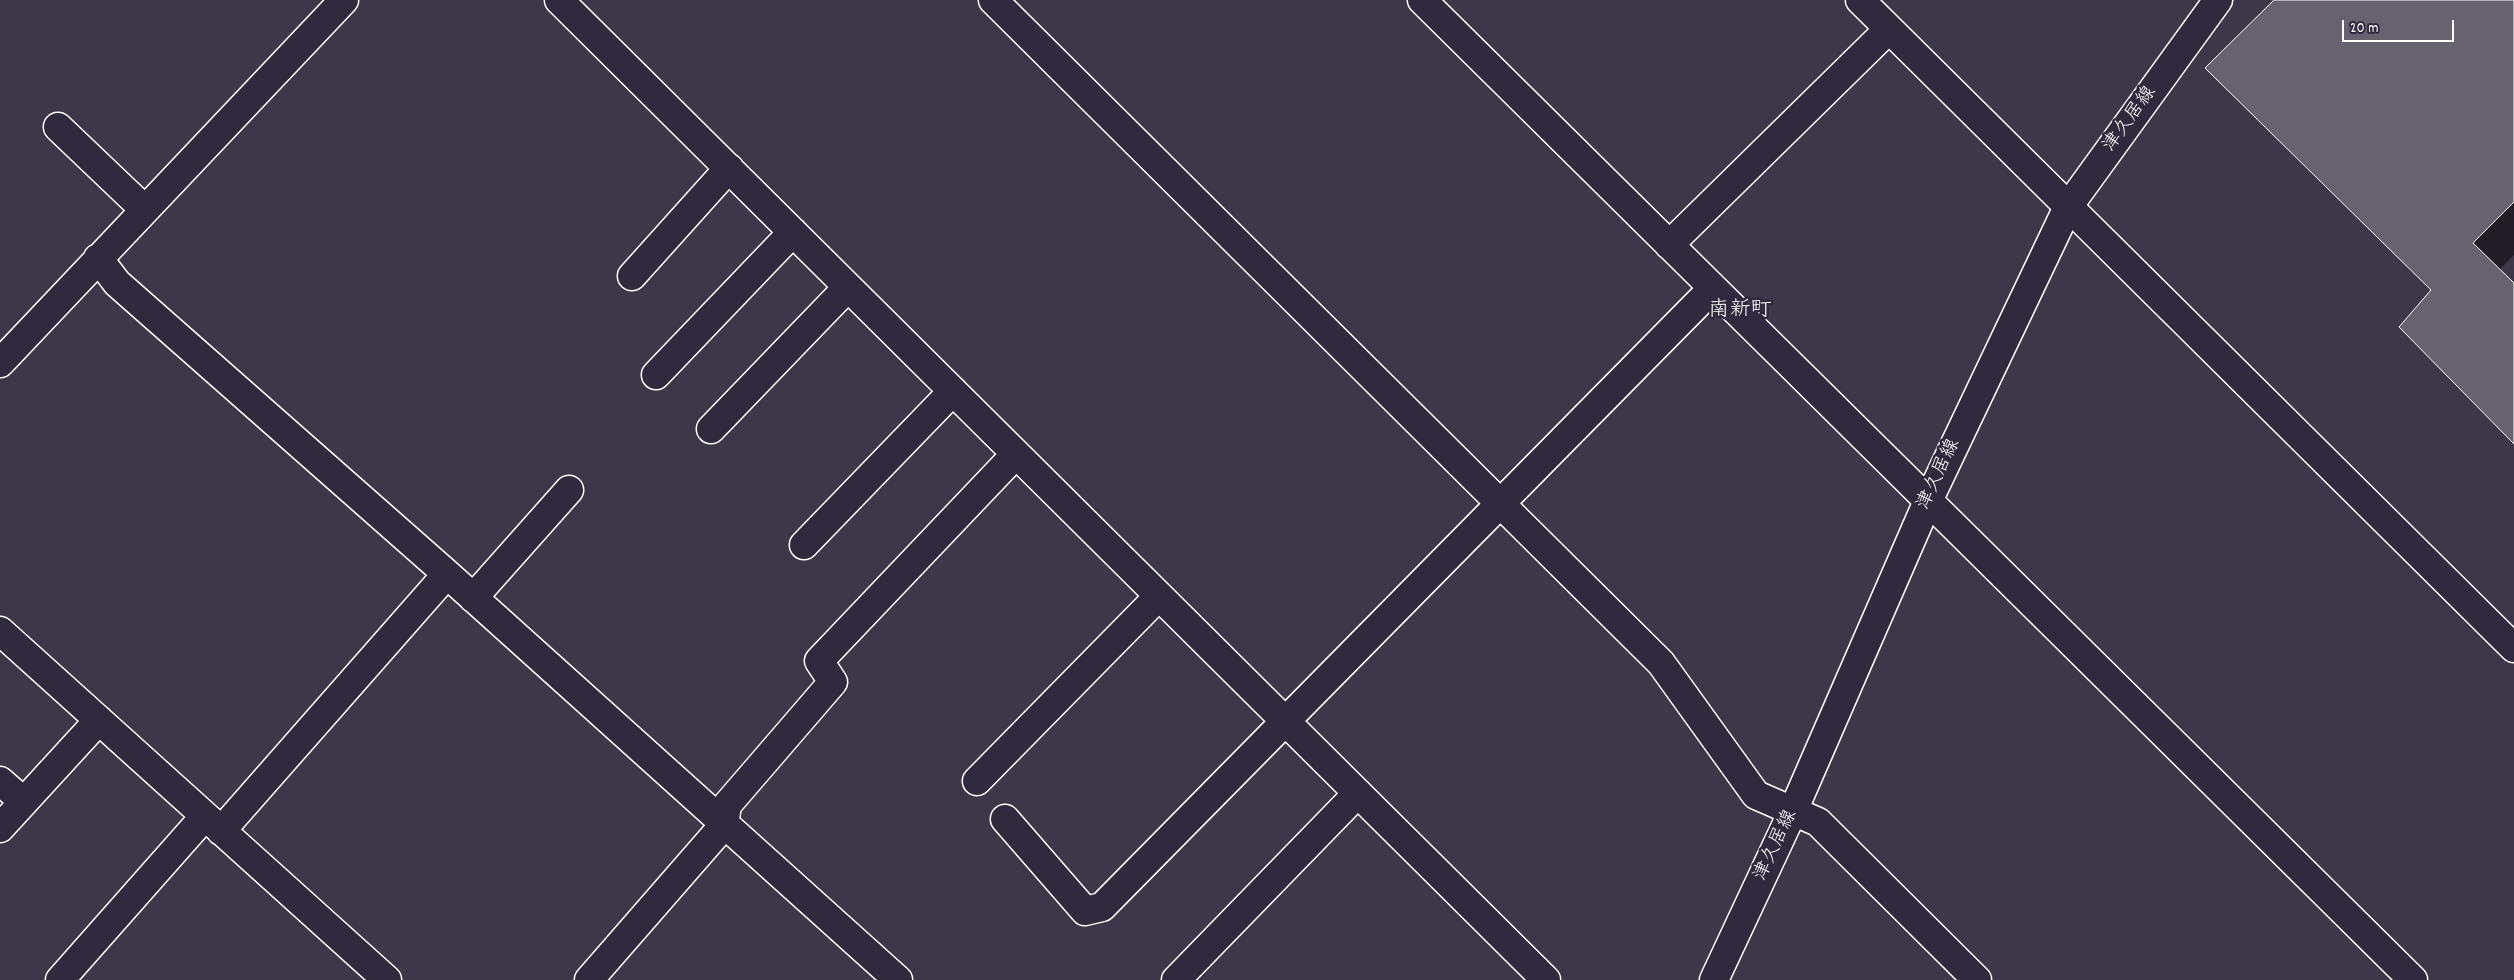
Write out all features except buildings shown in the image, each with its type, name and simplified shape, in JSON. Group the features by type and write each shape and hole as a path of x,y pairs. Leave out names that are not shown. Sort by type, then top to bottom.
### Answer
{"street":[{"path":"3,354 98,258 344,0"},
{"path":"559,0 1546,980"},
{"path":"993,0 1661,663 1756,795 1818,822 1978,980"},
{"path":"1422,0 2409,979"},
{"path":"1860,0 2514,648"},
{"name":"津久居線","path":"1714,980 1793,811 1928,501 2068,207 2218,0"},
{"path":"1669,245 1889,29"},
{"path":"58,127 144,209"},
{"path":"632,276 729,168"},
{"path":"656,375 793,232"},
{"path":"98,258 117,283 447,574 898,980"},
{"path":"711,429 848,287"},
{"path":"1005,819 1085,911 1102,907 1713,288"},
{"path":"804,545 953,391"},
{"path":"589,980 724,825 727,805 833,682 819,661 1016,454"},
{"path":"473,598 569,490"},
{"path":"60,980 213,823 447,574"},
{"path":"977,781 1159,596"},
{"path":"0,631 387,980"},
{"path":"0,828 99,720"},
{"path":"0,781 24,802"},
{"path":"1176,980 1358,793"}],"district":[{"name":"南新町","path":"1740,312"}]}
